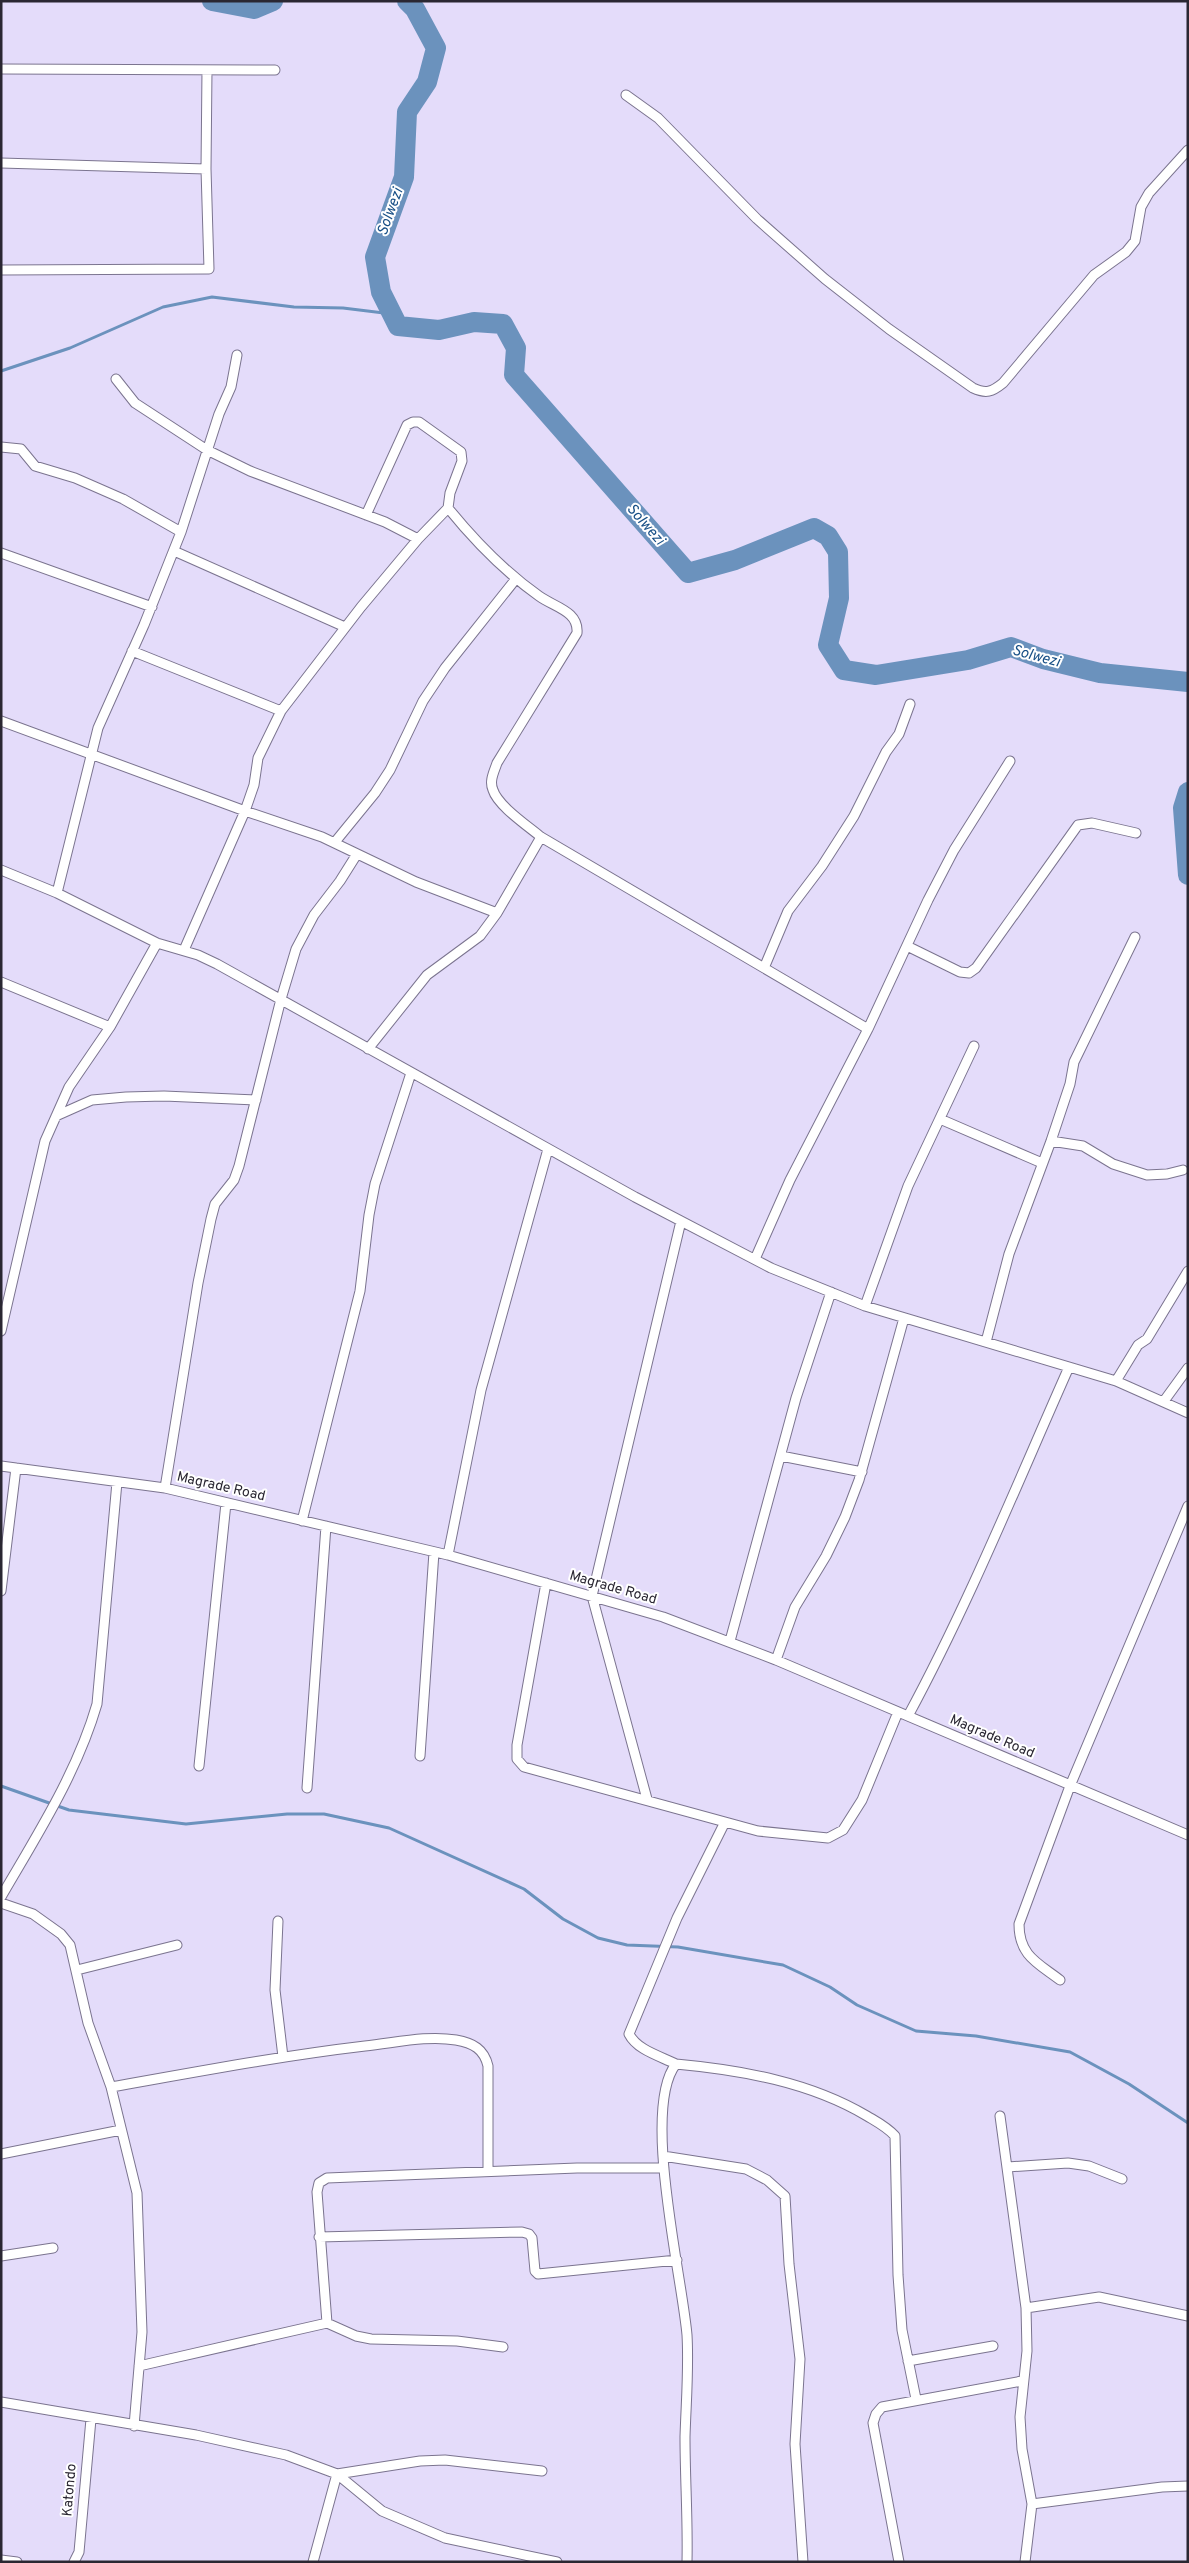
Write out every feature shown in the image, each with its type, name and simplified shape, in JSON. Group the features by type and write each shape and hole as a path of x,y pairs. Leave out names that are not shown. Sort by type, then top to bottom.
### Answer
{"street":[{"path":"1,69 274,70"},
{"path":"1,270 206,271 210,266 206,169 207,70"},
{"path":"626,95 658,118 756,219 825,279 888,329 973,388 984,393 993,391 1003,384 1094,275 1126,252 1135,241 1142,207 1149,194 1188,150"},
{"path":"1,163 206,169"},
{"path":"57,893 93,756 95,737 152,607 174,551 207,450 231,387 237,356"},
{"path":"116,380 135,403 207,450 250,471 366,515 418,539"},
{"path":"184,950 245,812 254,785 258,758 281,711 344,627 418,539 448,508 450,493 462,461 461,452 419,422 407,425 366,515"},
{"path":"1,447 21,448 35,466 75,478 123,499 181,532"},
{"path":"448,508 515,580 541,598 573,616 578,624 577,633 497,763 492,778 493,790 501,802 541,836 868,1029"},
{"path":"174,551 344,627"},
{"path":"1,553 152,607"},
{"path":"335,842 375,794 390,770 423,700 445,668 515,580"},
{"path":"132,651 281,711"},
{"path":"764,968 788,911 822,866 854,816 886,752 899,734 910,704"},
{"path":"1,722 245,812 284,823 335,842 416,882 497,913"},
{"path":"755,1259 790,1180 868,1029 954,850 1010,760"},
{"path":"907,946 960,972 969,973 976,968 1078,825 1092,823 1136,833"},
{"path":"368,1049 427,975 480,936 497,913 541,836"},
{"path":"165,1488 198,1283 215,1204 234,1180 239,1166 281,1000 303,933 357,854"},
{"path":"1,870 57,893 157,943 184,950 218,964 548,1149 755,1259 865,1306 1116,1381 1188,1413"},
{"path":"986,1342 1009,1254 1051,1141 1070,1084 1074,1062 1135,937"},
{"path":"1,1331 35,1178 45,1142 69,1087 110,1027 157,943"},
{"path":"1,982 110,1027"},
{"path":"865,1306 908,1186 974,1046"},
{"path":"302,1521 360,1291 369,1214 375,1184 411,1073"},
{"path":"56,1116 92,1100 126,1097 164,1096 256,1100"},
{"path":"940,1119 1042,1162"},
{"path":"1051,1141 1083,1146 1113,1164 1147,1175 1167,1174 1183,1170"},
{"path":"448,1555 481,1390 548,1149"},
{"path":"647,1800 592,1596 681,1221"},
{"path":"1116,1381 1138,1345 1147,1339 1188,1271"},
{"path":"730,1641 796,1398 831,1292"},
{"path":"776,1660 795,1607 834,1541 862,1472 904,1318"},
{"path":"908,1716 942,1652 974,1584 1069,1367"},
{"path":"1164,1401 1188,1368"},
{"path":"781,1456 862,1472"},
{"name":"Magrade Road","path":"1,1466 165,1488 448,1555 663,1617 776,1660 1188,1835"},
{"path":"1,1591 16,1468"},
{"path":"1,1896 45,1822 78,1756 92,1722 96,1704 117,1482"},
{"path":"199,1766 226,1502"},
{"path":"1060,1980 1031,1958 1023,1949 1019,1937 1019,1924 1070,1786 1188,1506"},
{"path":"307,1788 326,1526"},
{"path":"420,1756 434,1552"},
{"path":"546,1583 517,1745 519,1763 524,1767 725,1822 758,1830 819,1839 836,1836 850,1821 862,1800 898,1712"},
{"path":"725,1822 677,1918 629,2034 633,2042 676,2064 742,2072 811,2090 847,2104 889,2129 895,2136 898,2276 902,2330 916,2399"},
{"path":"1,1903 33,1914 61,1934 70,1945 88,2023 111,2087 137,2193 142,2332 134,2426"},
{"path":"278,1921 275,1990 283,2057"},
{"path":"77,1970 177,1945"},
{"path":"111,2087 283,2057 436,2038 457,2040 477,2047 485,2054 488,2066 488,2172"},
{"path":"676,2064 669,2072 664,2088 661,2123 664,2168 687,2336 687,2562"},
{"path":"1000,2116 1026,2308 1027,2350 1022,2381 1020,2417 1022,2449 1032,2504 1025,2562"},
{"path":"1,2154 121,2130"},
{"path":"663,2156 746,2168 767,2180 785,2196 789,2264 800,2359 795,2444 803,2562"},
{"path":"1008,2167 1068,2163 1089,2166 1122,2178"},
{"path":"327,2322 317,2192 319,2183 327,2178 664,2168"},
{"path":"319,2237 522,2232 529,2234 532,2238 535,2271 538,2274 677,2260"},
{"path":"1,2256 53,2248"},
{"path":"1026,2308 1099,2297 1118,2299 1188,2316"},
{"path":"139,2366 327,2322 356,2336 371,2339 457,2341 503,2347"},
{"path":"908,2361 993,2346"},
{"path":"899,2562 873,2423 876,2414 882,2407 916,2399 1022,2381"},
{"path":"1,2402 91,2419 196,2435 286,2455 337,2474 382,2511 420,2528 462,2543 558,2562"},
{"name":"Katondo","path":"74,2562 78,2552 91,2419"},
{"path":"337,2474 420,2461 445,2460 542,2470"},
{"path":"313,2562 337,2474"},
{"path":"1032,2504 1154,2488 1188,2486"},
{"path":"1,2560 17,2562"}],"waterway":[{"name":"Solwezi","path":"212,1 254,9 273,1"},
{"name":"Solwezi","path":"407,1 415,9 436,48 427,82 407,112 404,177 375,257 381,292 398,326 439,330 474,322 503,324 516,348 514,375 688,573 735,560 814,528 828,536 838,552 839,598 828,645 844,670 876,675 968,660 1011,647 1043,659 1100,673 1188,682"},
{"path":"1,371 70,348 163,307 212,297 294,307 343,308 392,314"},
{"name":"Solwezi","path":"1188,792 1183,808 1188,875"},
{"path":"1,1786 69,1810 186,1824 287,1814 324,1814 389,1828 524,1889 563,1919 598,1938 627,1945 678,1947 783,1965 830,1987 857,2005 916,2031 976,2036 1070,2052 1129,2084 1188,2123"}]}
